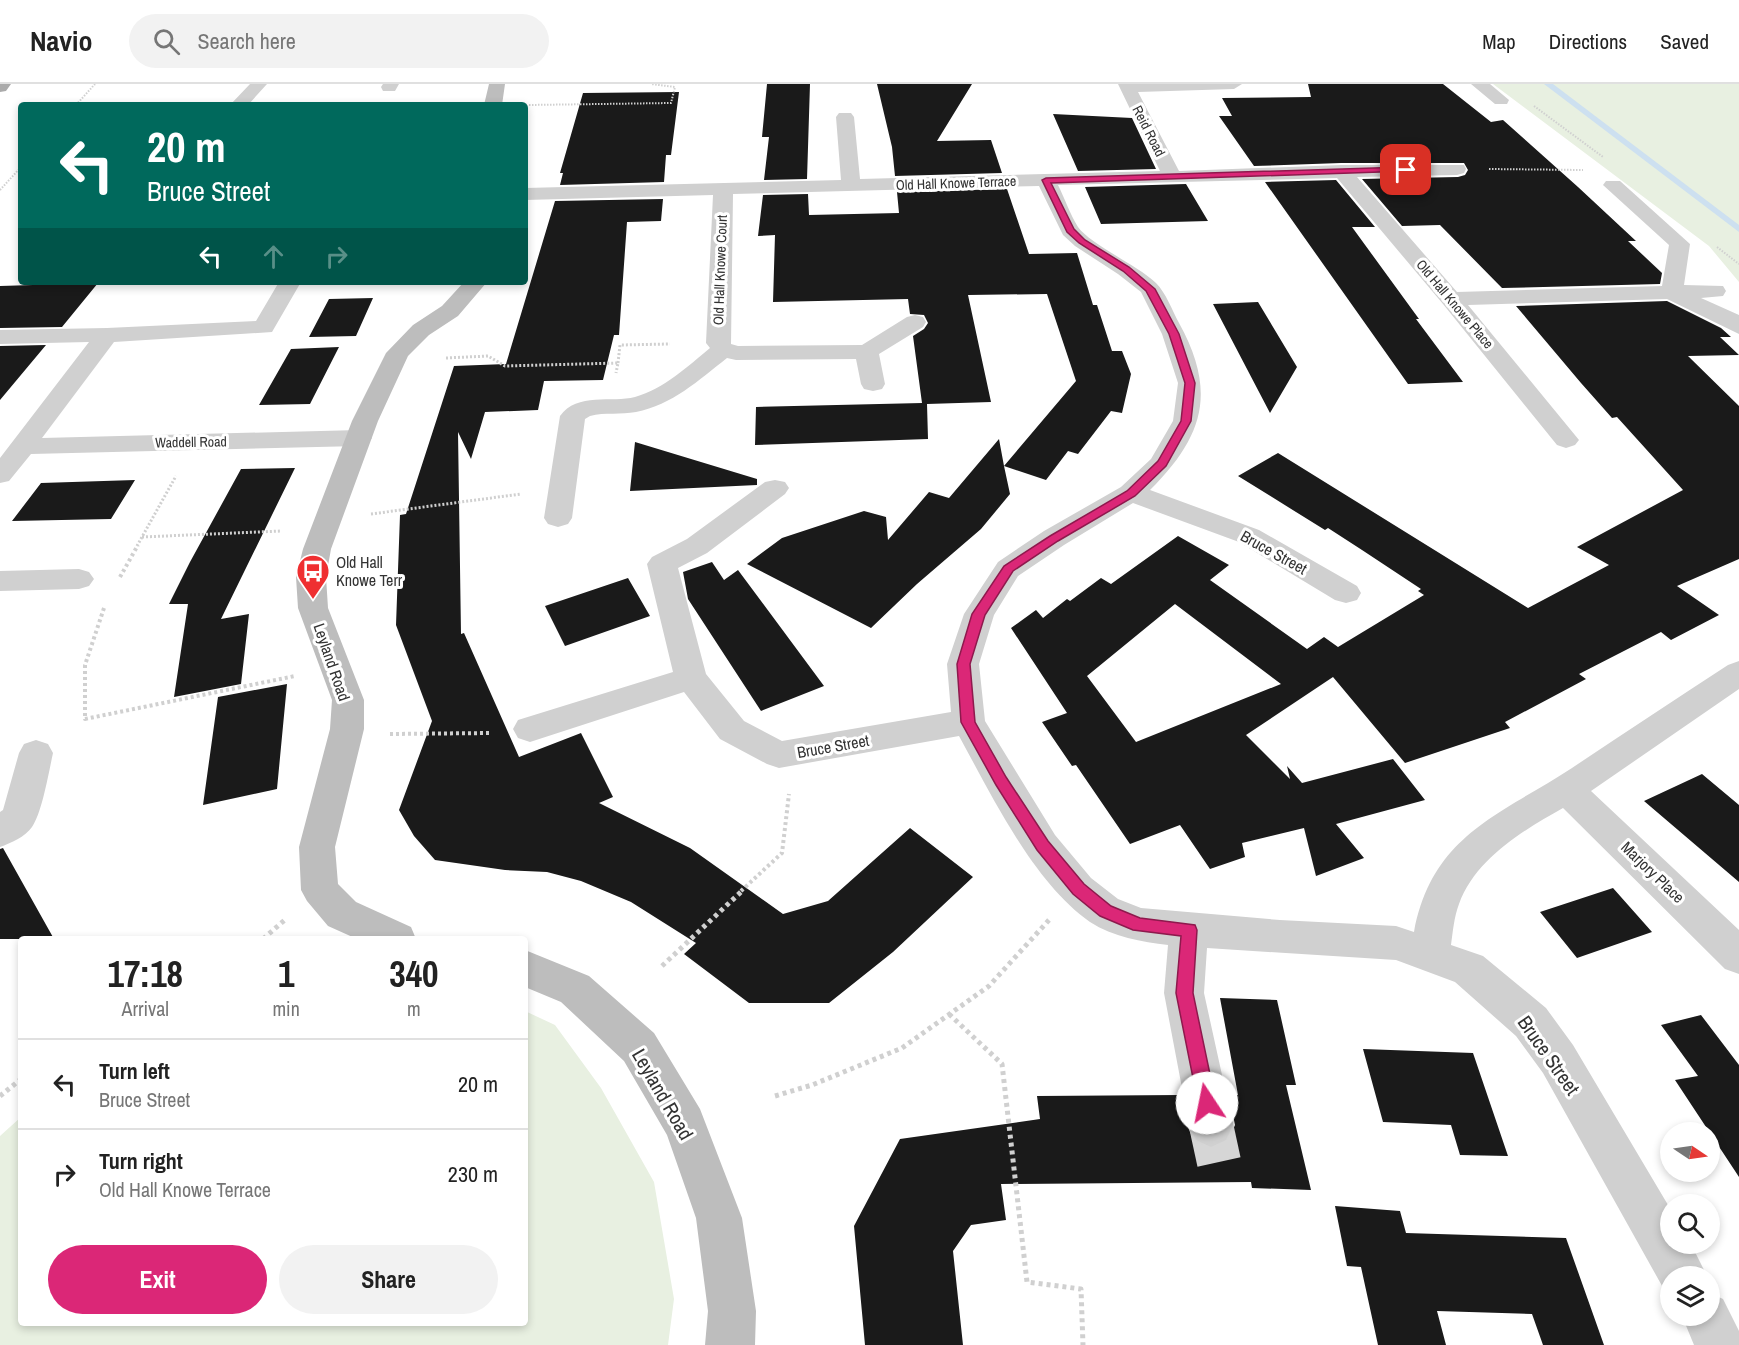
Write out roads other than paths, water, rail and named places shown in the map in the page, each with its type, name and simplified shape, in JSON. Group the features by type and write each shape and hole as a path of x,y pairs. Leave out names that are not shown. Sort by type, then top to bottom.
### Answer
{"street":[{"path":"242,102 259,84"},
{"path":"494,102 497,84"},
{"name":"Reid Road","path":"1172,176 1126,85 1234,84"},
{"path":"1479,84 1502,100"},
{"path":"845,117 851,185"},
{"path":"1413,150 1428,169"},
{"name":"Old Hall Knowe Terrace","path":"528,194 1457,169"},
{"name":"Old Hall Knowe Place","path":"1341,171 1451,299 1566,440"},
{"name":"Bruce Street","path":"1046,180 1070,231 1082,242 1126,269 1150,289 1174,334 1190,383 1186,421 1162,463 1131,493 1008,568 979,614 963,664 968,722 1001,781 1042,846 1078,889 1105,911 1139,925 1280,937 1396,943 1430,953 1469,969 1531,1022 1558,1059 1677,1266"},
{"path":"1613,185 1680,244 1672,293"},
{"name":"Old Hall Knowe Court","path":"558,518 573,416 581,409 641,404 660,397 720,346 723,189"},
{"path":"0,337 107,335 264,327 288,285"},
{"name":"Leyland Road","path":"390,936 342,914 320,890 317,847 346,735 348,700 313,608 311,577 316,549 358,438 394,360 421,330 450,311 473,285"},
{"path":"1451,299 1716,291"},
{"path":"1672,293 1733,321 1739,327"},
{"path":"873,384 867,352 915,322"},
{"path":"0,476 107,335"},
{"name":"Old Hall Knowe Court","path":"720,346 736,353 867,352"},
{"name":"Waddell Road","path":"23,446 358,438"},
{"name":"Bruce Street","path":"775,488 697,546 662,564 691,678 732,730 779,755 968,722"},
{"name":"Bruce Street","path":"1131,493 1249,536 1346,593"},
{"path":"0,581 79,579"},
{"path":"1430,953 1441,900 1469,854 1512,818 1567,789 1739,673"},
{"path":"530,729 691,678"},
{"path":"0,832 19,818 36,753"},
{"name":"Marjory Place","path":"1567,789 1739,956"},
{"path":"1189,930 1184,993 1211,1125"},
{"name":"Leyland Road","path":"528,969 575,989 639,1047 685,1124 719,1218 732,1311 730,1345"},
{"path":"1711,1326 1720,1345"}],"waterway":[{"path":"1548,84 1739,229"}],"tunnel":[{"path":"1211,1125 1219,1162"}],"place":[{"name":"Old Hall Knowe Terr","path":"313,600"}]}
